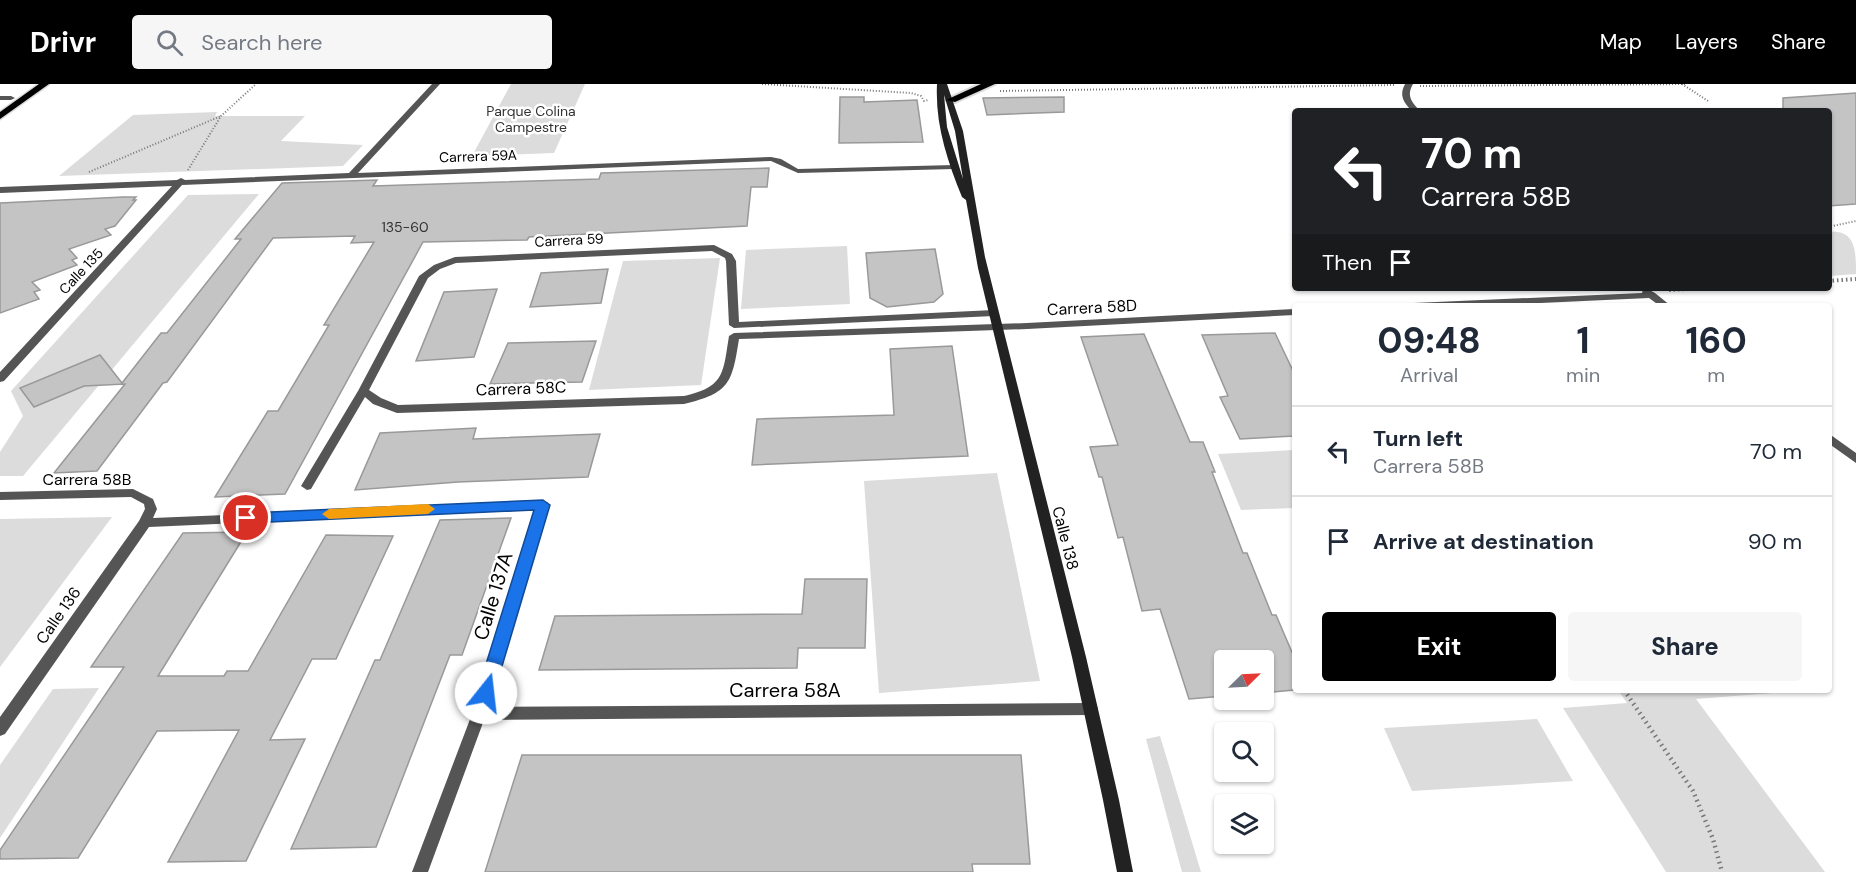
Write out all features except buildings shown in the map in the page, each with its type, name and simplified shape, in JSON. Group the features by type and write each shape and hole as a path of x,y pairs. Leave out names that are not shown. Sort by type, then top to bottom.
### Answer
{"highway":[{"path":"951,100 993,88"}],"main road":[{"path":"0,105 5,98 30,84"},
{"path":"0,116 45,84"},
{"name":"Calle 138","path":"942,84 951,100 967,166 972,212 996,320 1091,709 1125,872"},
{"name":"Calle 138","path":"942,84 939,100 954,167 972,212"}],"street":[{"path":"352,175 436,84"},
{"path":"1408,85 1405,97 1414,108"},
{"name":"Carrera 59A","path":"0,190 771,159 782,161 789,168 798,171 954,167"},
{"name":"Calle 135","path":"0,379 181,181"},
{"name":"Carrera 59","path":"363,391 424,276 437,267 465,259 701,247 720,250 729,256 731,261 734,331"},
{"path":"1464,303 1647,292 1662,303"},
{"name":"Carrera 58D","path":"734,331 891,318 996,320 1292,312"},
{"path":"891,318 892,330"},
{"name":"Carrera 58D","path":"734,331 892,330 996,320"},
{"name":"Carrera 58C","path":"363,391 377,401 397,409 684,400 701,396 723,384 728,373 734,331"},
{"path":"307,486 363,391"},
{"path":"1832,440 1856,459"},
{"name":"Carrera 58B","path":"0,496 133,493 149,502 151,509 145,523"},
{"name":"Calle 137A","path":"145,523 541,504 544,507 523,565 479,714 420,872"},
{"name":"Calle 136","path":"0,729 145,523"},
{"name":"Carrera 58A","path":"479,714 1091,709"}],"path":[{"path":"181,181 221,116 256,84"},
{"path":"762,84 910,93 921,96 924,100"},
{"path":"1682,84 1708,101"},
{"path":"993,88 1686,84"},
{"path":"84,174 221,116"},
{"path":"1832,226 1856,221"},
{"path":"1832,281 1856,279"},
{"path":"1625,693 1693,791 1713,839 1722,872"}],"green space":[{"name":"Parque Colina Campestre","path":"511,84 585,84 554,153 472,156"},
{"path":"217,112 215,116 305,116 281,141 363,145 343,166 59,176 133,115"},
{"path":"259,194 23,476 0,476 0,452 23,416 11,391 188,195"},
{"path":"1832,232 1845,234 1853,244 1856,274 1832,276"},
{"path":"847,246 850,304 741,309 746,250"},
{"path":"720,258 701,385 589,390 623,261"},
{"path":"1292,450 1292,508 1241,510 1218,454"},
{"path":"997,473 1040,681 879,693 864,481"},
{"path":"112,517 0,667 0,519"},
{"path":"99,688 0,838 0,765 53,689"},
{"path":"1620,693 1775,693 1696,699 1825,872 1666,872 1563,708 1627,703"},
{"path":"1537,719 1573,781 1412,791 1384,728"},
{"path":"1160,736 1201,872 1182,872 1146,739"}],"slow traffic":[{"path":"329,514 428,509"}],"route":[{"path":"246,518 543,505 486,693"}]}
